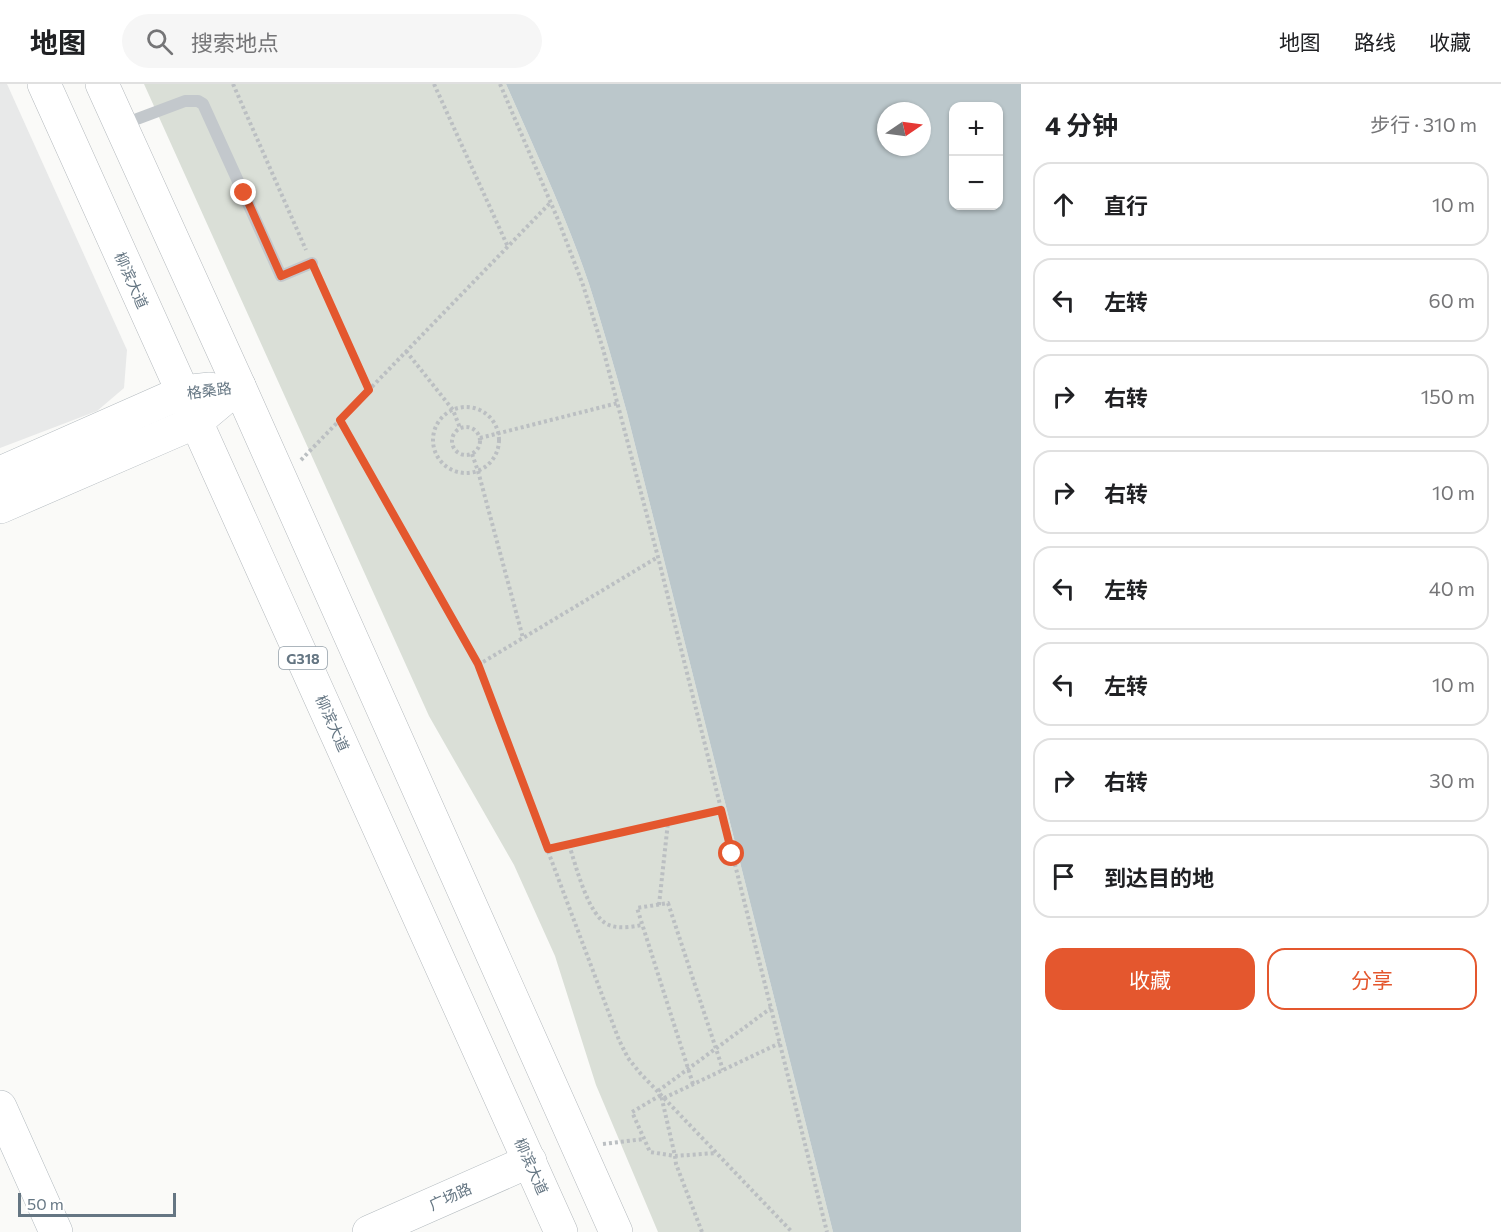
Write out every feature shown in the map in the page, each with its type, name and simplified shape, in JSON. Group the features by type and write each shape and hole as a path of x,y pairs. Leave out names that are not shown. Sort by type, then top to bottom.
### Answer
{"main road":[{"name":"柳滨大道","path":"44,84 561,1232"},
{"path":"102,84 616,1232"},
{"name":"格桑路","path":"0,473 190,407 239,386"},
{"name":"格桑路","path":"0,507 190,407"},
{"path":"0,1107 56,1232"},
{"name":"广场路","path":"369,1232 530,1161"}],"lane":[{"path":"120,125 185,101 198,101 203,104 281,276 312,263"}],"path":[{"path":"232,84 369,390"},
{"path":"434,84 508,247"},
{"path":"500,84 551,202 583,285 618,403 827,1232"},
{"path":"301,460 551,202"},
{"path":"406,351 453,410 460,428"},
{"path":"480,438 618,403"},
{"path":"470,407 481,410 490,416 496,425 499,446 495,457 478,471 468,473 456,471 439,458 434,448 433,438 436,427 441,418 453,410 470,407"},
{"path":"340,420 478,664 623,1049 634,1066 792,1232"},
{"path":"471,427 476,430 480,438 479,448 472,454 458,453 452,446 452,436 460,428 471,427"},
{"path":"472,454 523,638"},
{"path":"478,664 658,557"},
{"path":"548,849 721,810"},
{"path":"659,904 668,822"},
{"path":"569,844 587,897 596,915 609,925 627,927 642,925"},
{"path":"693,1084 637,908 668,903 723,1070"},
{"path":"661,1095 688,1069 771,1008"},
{"path":"716,1153 675,1156 650,1152 632,1112 661,1095 693,1084 780,1043"},
{"path":"661,1095 675,1156 702,1232"},
{"path":"603,1144 644,1139"},
{"path":"819,1232 825,1226"}],"shaded area":[{"path":"0,84 7,84 127,350 124,388 97,411 0,448"},
{"path":"144,84 506,84 550,183 589,284 627,413 833,1232 658,1232 596,1085 555,956 514,865 429,716"},
{"path":"506,84 1021,84 1021,1232 833,1232 627,413 594,300 560,208"}],"route":[{"path":"244,193 281,276 312,263 369,390 340,420 478,664 548,849 721,810 732,854"}]}
